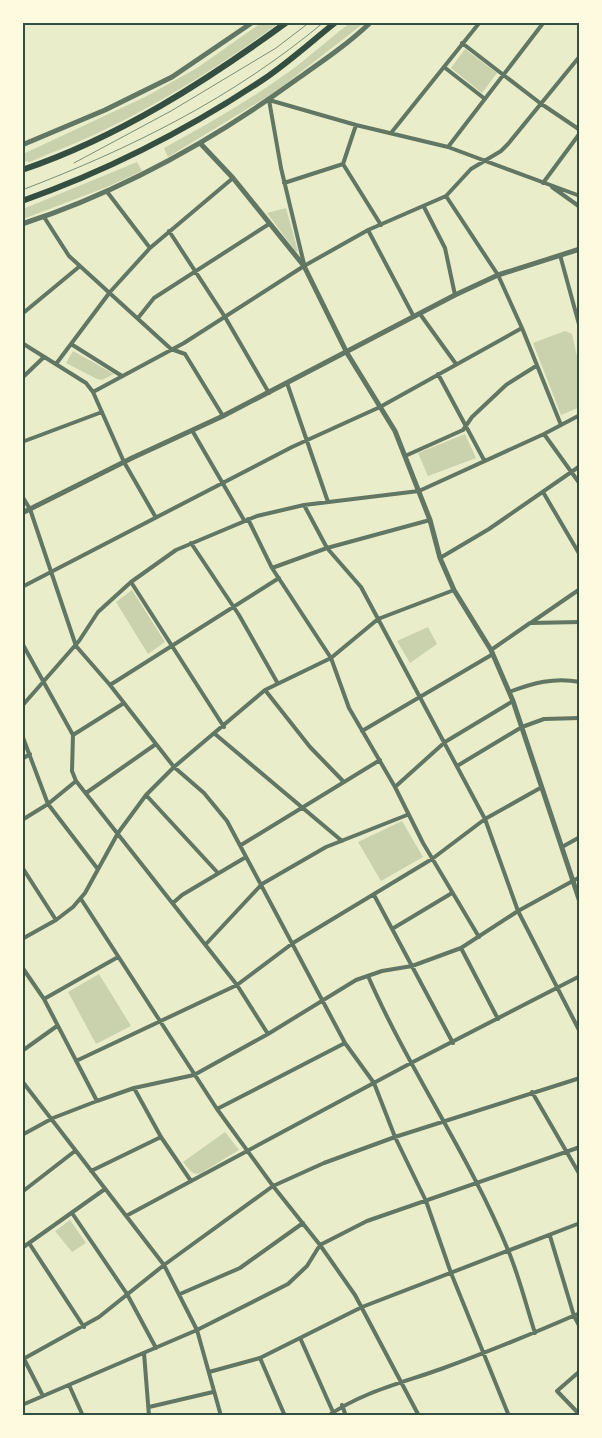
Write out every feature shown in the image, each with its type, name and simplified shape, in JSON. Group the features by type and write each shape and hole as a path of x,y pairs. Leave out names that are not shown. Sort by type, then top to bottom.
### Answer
{"highway":[{"path":"22,170 105,136 176,98 287,22"},
{"path":"22,201 124,159 200,118 265,78 336,22"},
{"path":"22,166 30,167"}],"street":[{"path":"22,145 105,110 172,76 253,22"},
{"path":"22,224 44,218 108,193 200,143 269,100 352,40 371,22"},
{"path":"391,133 480,22"},
{"path":"448,147 544,22"},
{"path":"462,43 580,131 543,183"},
{"path":"93,392 184,343 304,266 368,230 446,196 471,170 508,144 540,103 579,59"},
{"path":"444,67 485,99"},
{"path":"269,100 356,125 448,147 580,196"},
{"path":"269,100 284,182 304,266 347,353 395,431 430,520 440,558 454,590 492,652 513,701 543,786 580,902"},
{"path":"343,164 356,125"},
{"path":"200,143 233,178 304,266"},
{"path":"284,182 343,164"},
{"path":"343,164 381,225"},
{"path":"56,364 110,292 150,248 233,178"},
{"path":"550,185 580,207"},
{"path":"108,193 150,248"},
{"path":"446,196 498,275 522,328 561,425"},
{"path":"424,207 445,248 455,296"},
{"path":"44,218 69,256 171,349 185,354 223,416"},
{"path":"138,318 154,298 269,224"},
{"path":"368,230 414,317"},
{"path":"169,231 225,317 269,393"},
{"path":"22,513 124,462 193,432 498,275 579,247"},
{"path":"560,254 580,328"},
{"path":"22,314 80,266"},
{"path":"420,314 456,364"},
{"path":"22,587 155,516 307,440 380,407 522,328"},
{"path":"22,343 86,383 93,392 124,462 155,516"},
{"path":"71,344 122,376"},
{"path":"22,378 44,357"},
{"path":"405,456 453,436 466,426 506,385 536,366"},
{"path":"438,374 484,460"},
{"path":"287,384 328,502"},
{"path":"22,442 102,412"},
{"path":"22,706 76,646 98,612 131,582 176,550 246,519 304,505 419,491 544,434 580,415"},
{"path":"193,432 222,484 246,519 272,568 330,658 349,708 395,787 407,814 432,858 479,936"},
{"path":"544,434 580,484"},
{"path":"440,558 489,529 580,466"},
{"path":"542,492 580,556"},
{"path":"22,496 30,509 76,646 110,685 174,767 204,794 227,821 345,1043 374,1083 395,1136 426,1201 451,1273 509,1416"},
{"path":"304,505 327,548 361,587 485,818 518,911 580,1032"},
{"path":"272,568 327,548 430,520"},
{"path":"191,543 234,608 277,682"},
{"path":"110,685 279,578"},
{"path":"131,582 224,727"},
{"path":"362,732 421,698 492,652 580,589"},
{"path":"22,939 56,920 81,899 118,833 146,795 174,767 224,727 265,690 277,682 330,658 378,619 454,590"},
{"path":"530,623 580,622"},
{"path":"22,643 45,681 73,735 72,771 76,781 238,985 268,1034"},
{"path":"509,692 547,680 580,682"},
{"path":"265,690 310,747 343,781"},
{"path":"395,787 445,742 513,701"},
{"path":"73,735 124,703"},
{"path":"457,766 522,727 544,719 580,718"},
{"path":"215,734 342,841"},
{"path":"22,735 48,804 97,868"},
{"path":"86,793 156,744"},
{"path":"22,759 30,754"},
{"path":"241,845 380,760"},
{"path":"22,820 48,804 76,781"},
{"path":"76,1061 238,985 293,943 432,858 485,818 543,786"},
{"path":"146,795 218,873"},
{"path":"206,944 262,884 326,847 407,814"},
{"path":"562,847 580,837"},
{"path":"173,903 182,895 246,856"},
{"path":"22,867 56,920"},
{"path":"22,1135 53,1118 96,1101 134,1088 194,1075 323,1002 356,980 412,966 461,948 518,911 580,877"},
{"path":"392,929 452,892"},
{"path":"374,895 453,1043"},
{"path":"81,899 217,1109 273,1186 320,1245 362,1307 419,1416"},
{"path":"461,948 498,1019"},
{"path":"44,999 118,957"},
{"path":"22,967 44,999 96,1101"},
{"path":"368,976 390,1025 477,1184 508,1250 535,1333"},
{"path":"126,1216 410,1063 453,1043 580,976"},
{"path":"22,1051 57,1026"},
{"path":"217,1109 345,1043"},
{"path":"43,1396 24,1356 84,1327 164,1265 273,1186 324,1163 395,1136 580,1078"},
{"path":"22,1081 53,1118 75,1151 164,1265 197,1330 220,1416"},
{"path":"134,1088 161,1137 192,1181"},
{"path":"532,1092 580,1175"},
{"path":"91,1171 161,1137"},
{"path":"22,1405 197,1330 288,1284 307,1266 320,1245 367,1221 580,1147"},
{"path":"22,1192 75,1151"},
{"path":"22,1248 104,1189"},
{"path":"72,1212 127,1294 156,1348"},
{"path":"180,1294 240,1268 303,1223"},
{"path":"209,1372 260,1358 301,1340 362,1307 580,1223"},
{"path":"550,1236 574,1316 580,1327"},
{"path":"29,1243 84,1327"},
{"path":"328,1416 342,1405 401,1382 484,1354 580,1313"},
{"path":"301,1340 333,1412"},
{"path":"144,1353 149,1416"},
{"path":"260,1358 285,1416"},
{"path":"580,1371 557,1391 580,1415"},
{"path":"69,1385 83,1416"},
{"path":"149,1408 213,1392"},
{"path":"342,1405 346,1416"}],"green space":[{"path":"261,23 279,23 216,67 150,106 77,142 30,162 23,161 23,154 145,97 197,68"},
{"path":"350,23 364,23 275,92 168,157 164,148 269,86"},
{"path":"465,49 497,73 482,93 451,68"},
{"path":"137,162 142,171 107,187 23,219 23,209"},
{"path":"286,208 298,251 296,252 267,213"},
{"path":"565,331 572,334 579,365 580,407 561,415 533,343"},
{"path":"73,351 114,374 102,380 97,379 66,363"},
{"path":"465,434 476,458 428,476 418,453"},
{"path":"132,590 165,642 148,654 116,602"},
{"path":"428,627 437,644 410,663 397,641"},
{"path":"402,821 423,857 381,881 358,842"},
{"path":"99,974 131,1026 96,1044 68,992"},
{"path":"225,1132 239,1150 201,1173 195,1174 191,1171 183,1162"},
{"path":"70,1220 86,1243 72,1252 55,1231"}],"tram line":[{"path":"74,163 171,111 276,48 310,22"},
{"path":"22,190 103,157 180,119 254,74 324,22"}]}
